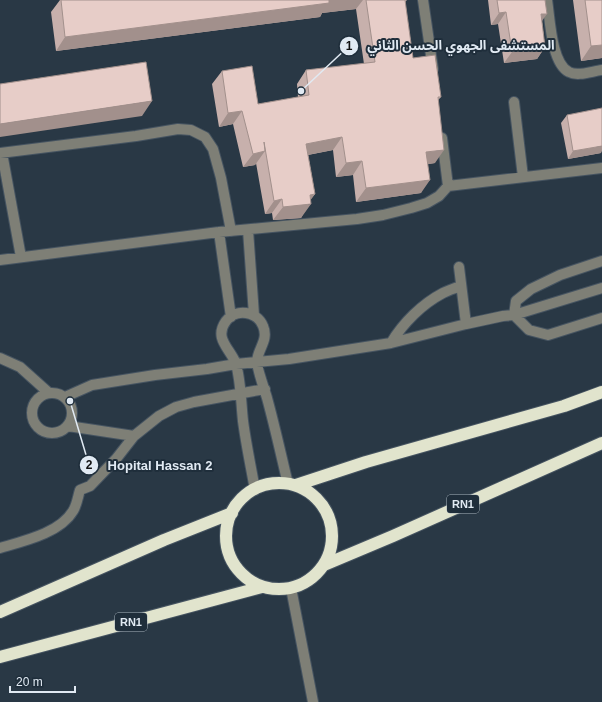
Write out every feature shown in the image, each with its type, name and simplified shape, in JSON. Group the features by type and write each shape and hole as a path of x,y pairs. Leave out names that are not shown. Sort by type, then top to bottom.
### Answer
{"highway":[{"name":"RN1","path":"292,484 313,495 324,506 330,520 333,536 332,544 324,565 313,578 291,588 274,590 262,587 246,578 234,565 227,548 226,531 232,513 241,500 255,490 269,484 292,484 564,406 602,392"},
{"name":"RN1","path":"324,565 602,443"},
{"name":"RN1","path":"0,612 164,540 232,513"},
{"name":"RN1","path":"0,657 262,587"}],"street":[{"path":"423,0 434,77"},
{"path":"547,0 555,51 562,67 569,72 577,74 602,70"},
{"path":"514,102 523,177"},
{"path":"21,257 1,153 136,136 178,129 191,130 205,138 213,149 221,178 231,231"},
{"path":"441,132 448,186"},
{"path":"0,260 219,232 357,220 396,213 427,203 439,196 448,186 602,168"},
{"path":"248,230 254,315"},
{"path":"219,232 231,317"},
{"path":"514,314 516,301 531,289 560,275 602,261"},
{"path":"459,267 466,324"},
{"path":"391,343 399,330 421,308 444,292 461,286"},
{"path":"65,397 92,385 257,361 289,359 391,343 466,324 514,314 602,288"},
{"path":"255,490 236,364 222,338 224,324 231,317 242,312 254,315 261,321 264,327 265,335 257,361 292,484"},
{"path":"514,314 529,330 548,335 602,318"},
{"path":"0,358 20,367 49,393"},
{"path":"0,548 36,537 63,523 74,510 80,490 90,486 116,459 134,436 159,416 176,407 194,402 265,389"},
{"path":"49,393 54,393 65,397 69,400 73,411 71,421 68,426 59,432 53,433 43,430 35,423 33,418 33,407 39,398 49,393"},
{"path":"68,426 134,436"},
{"path":"291,588 313,702"}],"building":[{"path":"61,0 329,0 329,3 65,37"},
{"path":"366,0 405,0 413,58 435,55 441,97 438,97 444,150 426,152 430,180 366,188 362,161 346,163 342,137 306,144 315,194 310,195 311,204 283,207 282,199 274,201 264,142 265,151 253,154 242,111 228,113 222,71 252,66 258,104 309,95 306,70 375,62"},
{"path":"497,0 545,0 547,14 541,14 545,47 512,52 506,12 499,13"},
{"path":"585,0 602,0 602,45 591,46"},
{"path":"146,62 152,101 0,124 0,84"},
{"path":"602,108 602,146 573,151 567,115"}],"place":[{"name":"المستشفى الجهوي الحسن الثاني","path":"301,91"},
{"name":"Hopital Hassan 2","path":"70,401"}]}
